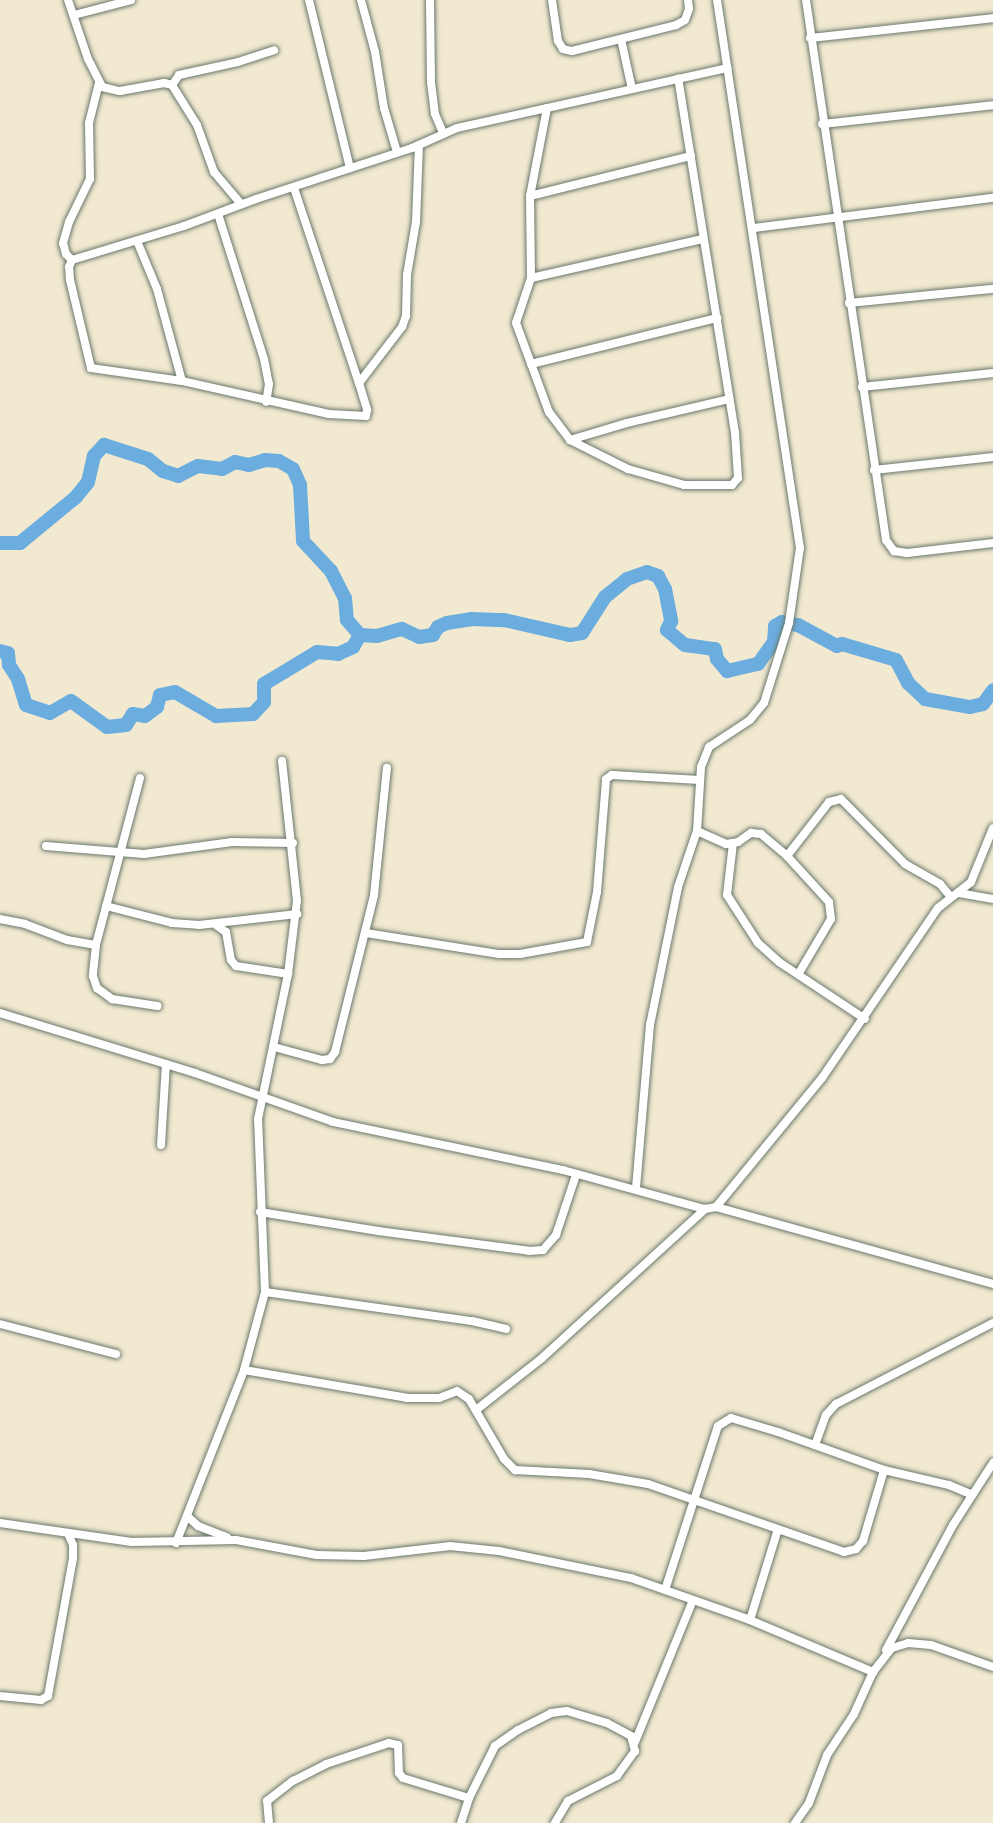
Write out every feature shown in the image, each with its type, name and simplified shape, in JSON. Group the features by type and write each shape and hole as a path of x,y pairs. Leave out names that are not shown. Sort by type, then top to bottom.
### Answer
{"street":[{"path":"68,0 99,83 89,123 90,179 65,236 64,249 72,260"},
{"path":"74,15 131,0"},
{"path":"309,0 350,168"},
{"path":"361,0 375,52 384,108 397,152"},
{"path":"430,0 431,82 435,114 443,133"},
{"path":"552,0 558,41 563,49 572,51 676,25 685,20 689,9 688,0"},
{"path":"636,1188 650,1026 678,887 697,831 700,780 709,747 750,720 764,703 789,623 800,548 718,0"},
{"path":"806,0 822,124 886,540 894,551 907,553 993,543"},
{"path":"810,38 993,18"},
{"path":"621,39 632,89"},
{"path":"172,85 179,75 238,62 274,50"},
{"path":"72,260 218,214 240,204 419,145 443,133 727,68"},
{"path":"547,108 530,196 531,278 516,323 549,412 570,440 628,469 684,485 736,484 738,478 735,433 678,79"},
{"path":"99,83 111,91 164,83 172,85 197,125 214,172 240,204"},
{"path":"822,124 993,104"},
{"path":"359,383 402,327 405,316 407,275 416,222 419,145"},
{"path":"530,196 691,156"},
{"path":"72,260 69,267 70,280 91,368 182,381 267,402 329,414 362,417 367,410 294,187"},
{"path":"754,228 836,215 993,198"},
{"path":"218,214 264,359 269,384 267,402"},
{"path":"531,278 703,239"},
{"path":"138,241 157,289 182,381"},
{"path":"849,303 993,289"},
{"path":"531,364 717,318"},
{"path":"862,387 993,373"},
{"path":"570,440 626,423 729,399"},
{"path":"874,470 993,457"},
{"path":"176,1543 244,1370 265,1292 258,1119 288,974 297,914 293,843 282,761"},
{"path":"274,1046 322,1060 333,1056 374,895 387,768"},
{"path":"366,933 499,954 520,954 587,942 597,892 606,779 612,775 700,780"},
{"path":"140,778 96,945 93,976 103,995 125,1003 157,1006"},
{"path":"787,856 829,802 841,799 905,864 955,895 993,899"},
{"path":"716,1207 787,1124 865,1019 938,908 976,875 993,828"},
{"path":"697,831 721,843 733,844 755,832 787,856 829,902 831,919 799,973"},
{"path":"46,846 144,854 232,842 293,843"},
{"path":"733,844 726,888 730,901 758,943 779,962 865,1019"},
{"path":"106,906 172,923 212,924 297,914"},
{"path":"0,919 25,924 67,940 96,945"},
{"path":"212,924 226,932 231,960 236,966 288,974"},
{"path":"0,1013 166,1064 352,1127 636,1188 705,1209 716,1207 993,1284"},
{"path":"161,1145 166,1064"},
{"path":"260,1212 378,1231 529,1251 543,1250 556,1235 576,1175"},
{"path":"476,1409 542,1358 705,1209"},
{"path":"265,1292 472,1321 506,1329"},
{"path":"815,1445 825,1415 836,1404 993,1323"},
{"path":"0,1324 117,1354"},
{"path":"244,1370 407,1398 439,1398 457,1391 469,1399 504,1459 515,1470 590,1474 636,1482 844,1552 856,1549 863,1541 884,1471"},
{"path":"665,1590 718,1426 724,1421 738,1419 884,1471 949,1485 972,1495"},
{"path":"795,1823 809,1803 827,1755 854,1714 873,1672 972,1495 993,1463"},
{"path":"187,1516 198,1526 236,1540 292,1552 364,1556 450,1546 569,1564 631,1578 750,1620 873,1672"},
{"path":"0,1523 132,1542 236,1540"},
{"path":"750,1620 778,1529"},
{"path":"0,1696 41,1700 48,1696 73,1558 73,1545 68,1533"},
{"path":"555,1823 568,1801 617,1776 632,1759 635,1742 692,1600"},
{"path":"883,1655 900,1644 916,1643 951,1650 993,1667"},
{"path":"461,1823 469,1798 495,1746 518,1730 551,1713 567,1711 597,1720 631,1735 635,1742"},
{"path":"269,1823 267,1801 293,1781 326,1764 389,1743 398,1745 399,1773 403,1778 469,1798"}],"waterway":[{"path":"0,543 20,543 76,497 88,482 94,456 104,445 148,459 163,471 178,476 198,466 222,469 235,462 249,465 265,460 279,461 293,469 300,485 303,541 331,571 345,598 347,620 360,635 377,636 402,629 419,637 433,635 438,627 447,623 471,619 504,620 570,635 582,633 605,597 627,579 647,572 658,576 665,589 671,621 667,630 685,645 715,649 717,659 727,671 758,664 774,642 775,626 782,622 798,625 837,646 842,644 896,660 909,684 925,699 970,707 983,704 993,690"},
{"path":"0,651 8,653 9,665 18,679 26,705 50,713 71,701 107,727 126,725 133,714 145,716 157,707 160,695 175,692 216,716 253,714 264,702 264,684 317,652 338,654 353,647 360,635"}]}
